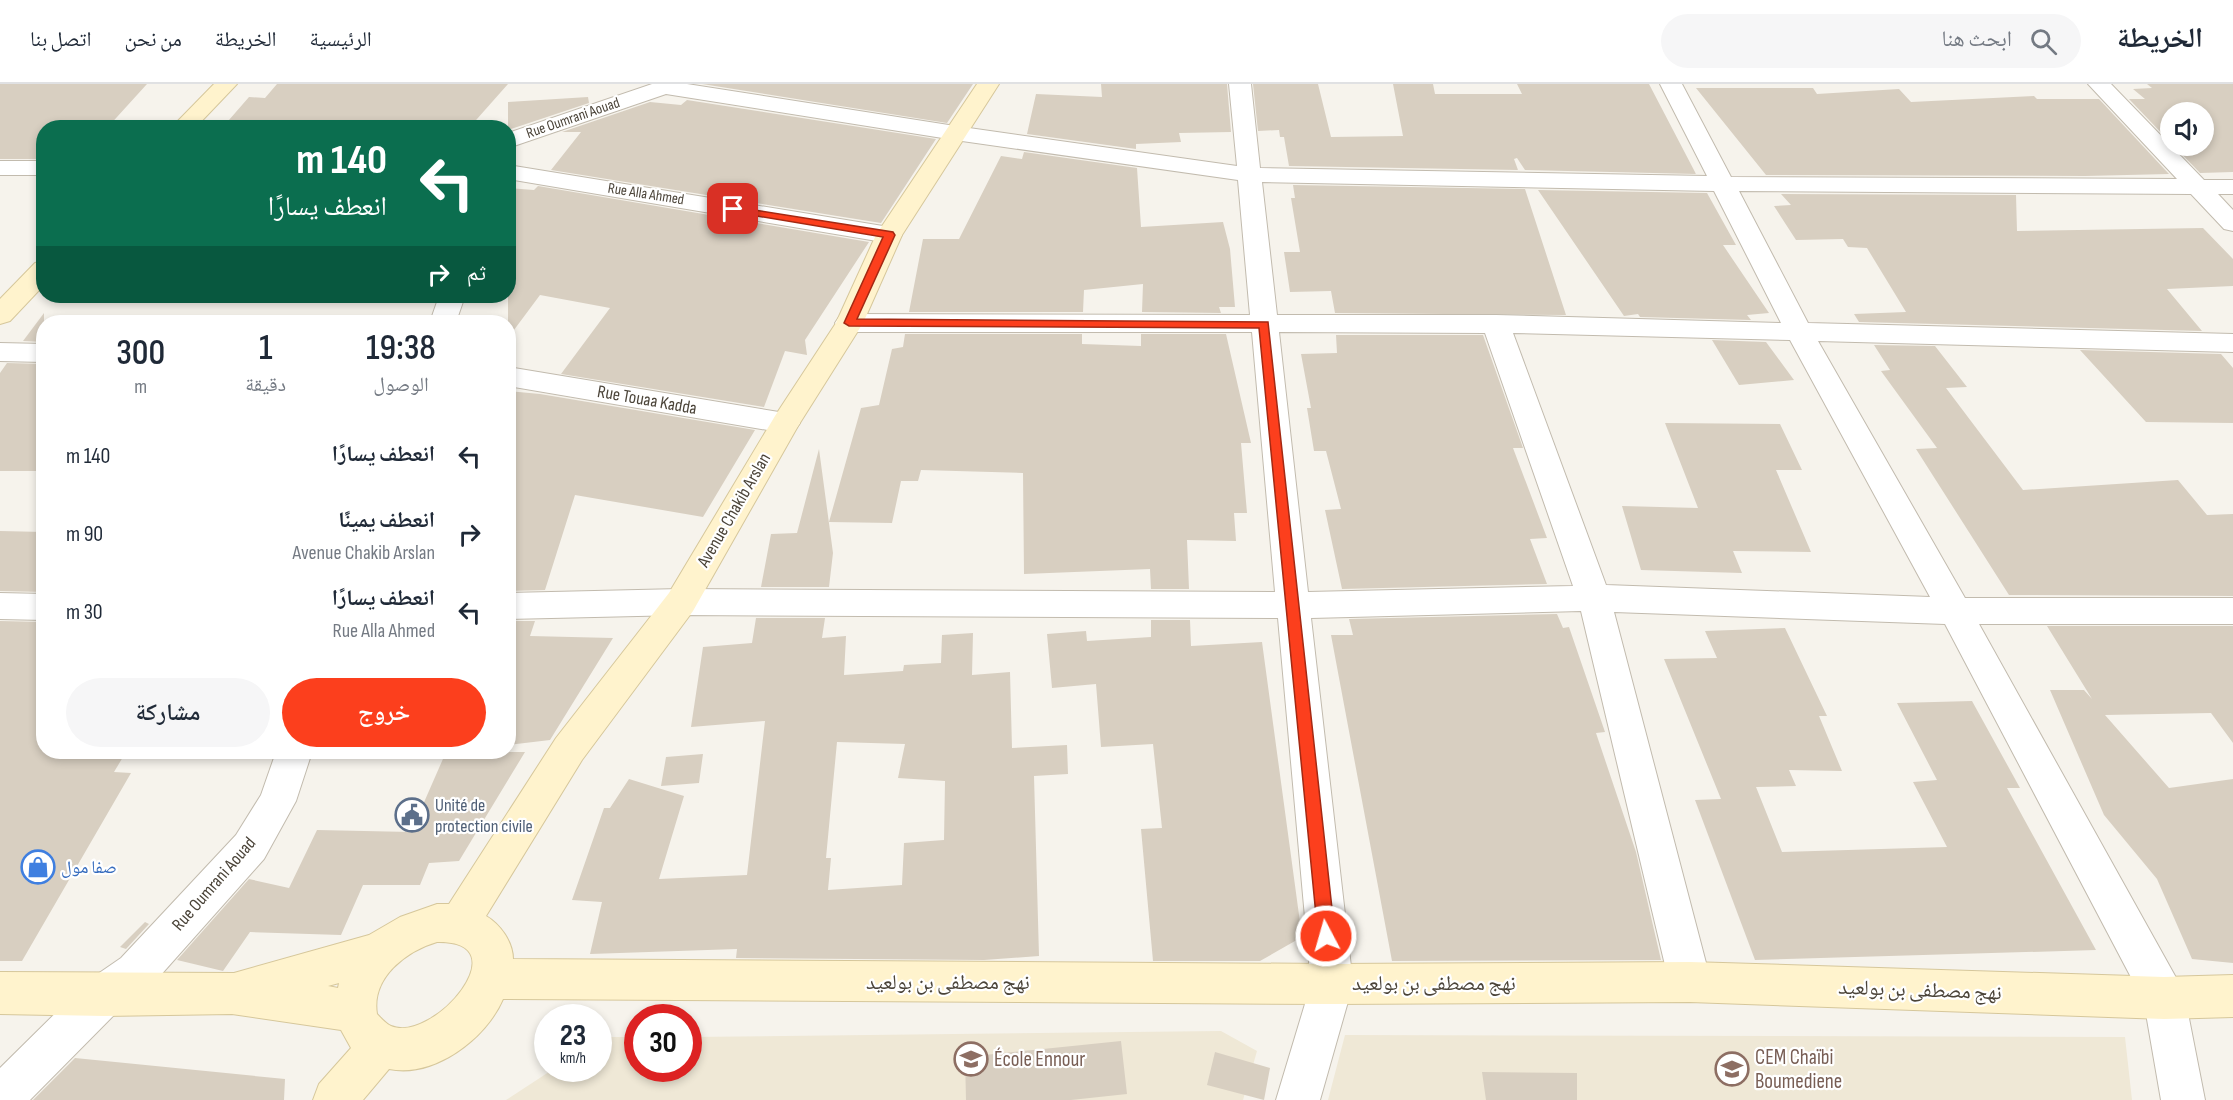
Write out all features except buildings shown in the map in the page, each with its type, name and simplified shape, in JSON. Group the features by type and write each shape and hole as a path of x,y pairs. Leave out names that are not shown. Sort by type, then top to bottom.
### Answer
{"main road":[{"path":"190,120 226,84"},
{"name":"Avenue Chakib Arslan","path":"459,923 569,749 681,602 785,423 849,323 889,235 988,84"},
{"path":"0,315 36,277"},
{"path":"437,923 459,923 479,933 490,948 493,968 491,979 481,1001 464,1022 450,1033 427,1045 402,1049 380,1046 360,1030 355,1011 356,994 365,972 381,952 414,929 437,923"},
{"path":"232,993 381,952"},
{"name":"نهج مصطفى بن بولعيد","path":"491,979 1332,984 1690,982 2164,998 2233,996"},
{"path":"0,993 104,995 232,993 355,1011"},
{"path":"335,1100 380,1046"}],"street":[{"path":"1240,84 1291,604 1332,984 1298,1100"},
{"path":"1671,84 1798,330 1955,611 2164,998 2183,1100"},
{"path":"2099,84 2233,224"},
{"path":"669,86 955,134 1250,175 1722,184 2233,187"},
{"name":"Rue Oumrani Aouad","path":"516,138 669,86"},
{"path":"0,168 36,168"},
{"name":"Rue Alla Ahmed","path":"516,173 889,235"},
{"path":"849,323 1496,324 2233,343"},
{"path":"1496,324 1594,598 1690,982"},
{"path":"0,352 36,353"},
{"name":"Rue Touaa Kadda","path":"516,377 785,423"},
{"path":"516,606 681,602 1291,604 1594,598 1955,611 2233,611"},
{"path":"0,606 36,607"},
{"name":"Rue Oumrani Aouad","path":"0,1099 104,995 136,972 250,847 277,801 292,759"}],"shaded area":[{"name":"École Ennour","path":"1221,1031 1257,1051 1243,1100 506,1100 534,1082 612,1082 612,1037 624,1037 624,1082 702,1082 702,1037"},
{"name":"CEM Chaïbi Boumediene","path":"1345,1035 2125,1037 2132,1100 1328,1100"}],"place":[{"name":"Unité de protection civile","path":"412,815"},
{"name":"صفا مول","path":"38,867"},
{"name":"École Ennour","path":"971,1059"},
{"name":"CEM Chaïbi Boumediene","path":"1732,1069"}],"route":[{"path":"733,209 889,235 849,323 1264,325 1326,936"}]}
